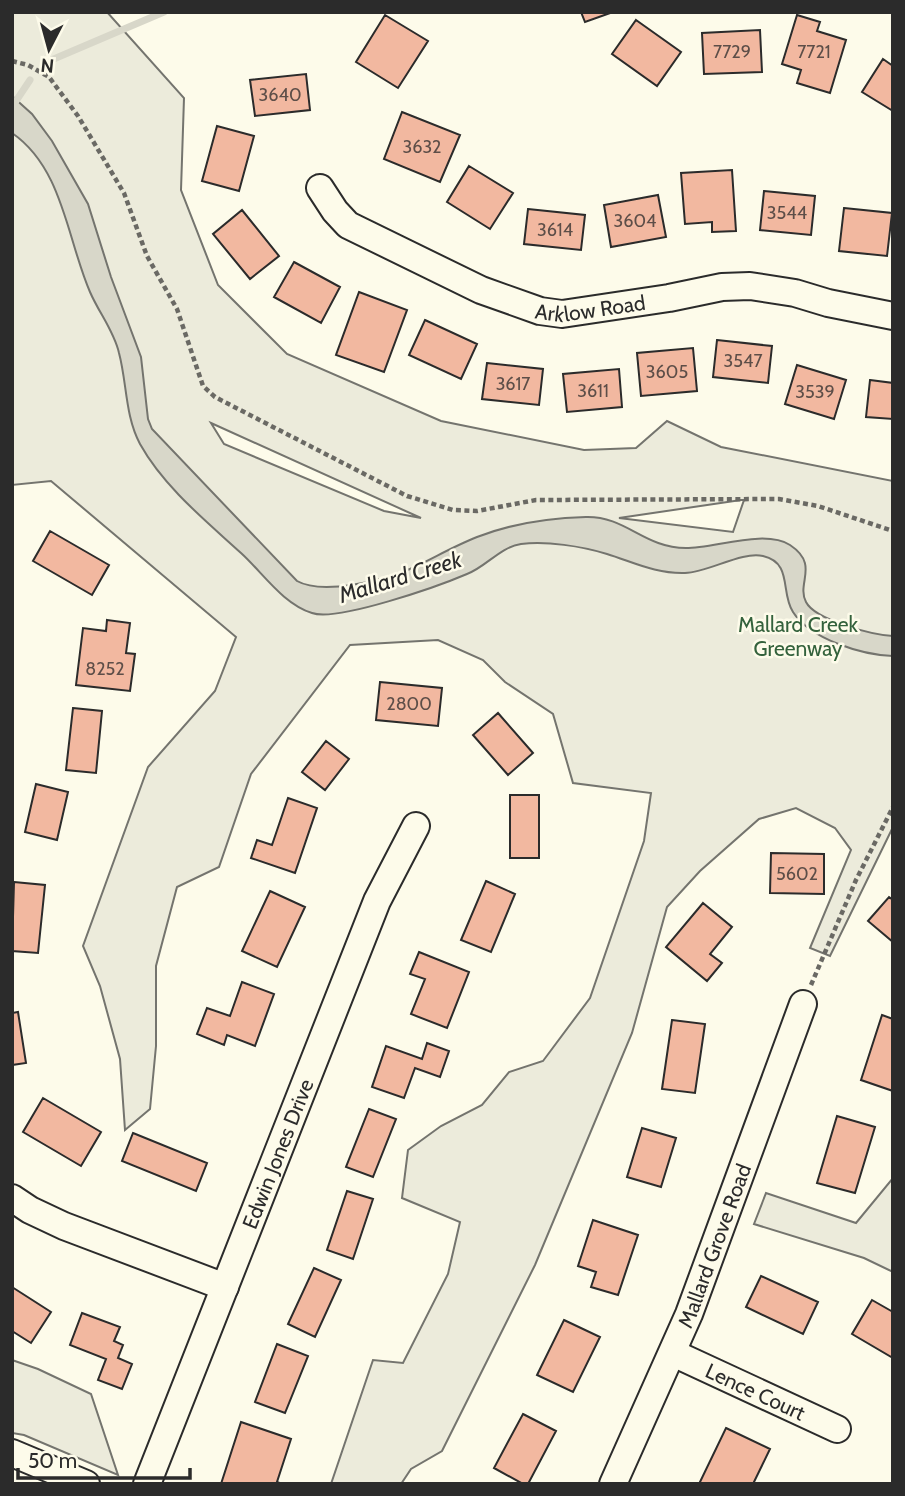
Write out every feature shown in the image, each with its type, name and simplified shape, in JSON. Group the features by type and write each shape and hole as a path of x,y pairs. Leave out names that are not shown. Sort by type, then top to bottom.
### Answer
{"street":[{"name":"Arklow Road","path":"320,188 330,205 348,225 481,290 540,311 562,314 722,287 750,286 795,293 828,303 893,316"},
{"name":"Edwin Jones Drive","path":"147,1484 377,901 416,826"},
{"name":"Mallard Grove Road","path":"613,1484 689,1314 803,1004"},
{"path":"12,1198 64,1226 225,1287"},
{"name":"Lence Court","path":"673,1353 837,1429"},
{"path":"12,1453 86,1484"}],"path":[{"path":"12,61 39,69 49,77 78,116 124,194 148,256 177,309 203,386 215,397 407,496 443,508 477,511 536,500 779,499 818,506 893,531"},
{"path":"803,1004 856,880 893,807"}],"green space":[{"name":"Mallard Creek Greenway","path":"12,12 107,12 184,98 181,190 218,285 287,354 441,421 584,450 636,448 667,421 721,447 893,481 893,827 830,956 810,948 851,850 835,828 796,808 759,819 700,871 667,907 632,1033 535,1265 442,1451 411,1469 401,1484 331,1484 373,1360 403,1363 448,1274 460,1222 402,1198 408,1150 441,1126 482,1105 509,1072 543,1061 590,998 644,841 651,793 573,783 553,714 505,682 483,660 438,640 350,645 251,774 219,867 177,887 156,966 156,1046 150,1109 125,1130 120,1059 100,986 83,946 148,767 215,691 236,637 51,481 12,485","holes":["211,423 421,518 384,511 224,444","741,500 744,500 733,532 619,518"]},
{"path":"893,1178 893,1272 864,1258 754,1224 766,1193 856,1223"},
{"path":"12,1360 91,1394 118,1475 24,1435 12,1433"}],"water":[{"name":"Mallard Creek","path":"12,96 32,114 52,141 88,204 111,277 141,357 148,419 152,429 297,581 321,587 369,582 410,569 490,532 531,522 559,519 586,517 613,521 671,547 698,547 740,540 767,539 790,545 799,552 806,567 804,595 812,609 845,625 893,636 893,656 852,649 811,630 801,622 789,604 779,565 763,556 755,555 694,572 674,573 654,570 607,554 575,547 542,543 521,544 506,549 467,574 365,608 325,614 312,613 292,603 173,489 140,444 132,422 117,345 90,292 53,185 29,148 12,133"}],"building":[{"path":"581,12 613,12 585,22"},
{"path":"385,15 428,41 398,88 356,62"},
{"path":"797,15 820,22 817,31 846,40 830,93 797,83 801,70 782,64"},
{"path":"636,20 681,52 657,86 612,54"},
{"path":"760,30 762,72 704,74 702,33"},
{"path":"883,59 893,66 893,111 862,92"},
{"path":"306,74 310,110 255,116 250,80"},
{"path":"402,112 460,135 440,182 384,159"},
{"path":"217,126 254,136 239,191 202,181"},
{"path":"469,166 513,193 490,229 447,202"},
{"path":"732,170 736,231 712,232 712,222 685,224 681,173"},
{"path":"764,191 815,196 811,235 760,230"},
{"path":"658,195 666,237 611,247 604,205"},
{"path":"844,208 892,213 887,256 839,251"},
{"path":"528,209 585,215 581,250 524,244"},
{"path":"242,210 279,256 250,279 213,234"},
{"path":"294,262 340,287 321,323 274,297"},
{"path":"359,292 407,310 384,372 336,355"},
{"path":"425,320 477,344 461,379 409,355"},
{"path":"717,340 772,346 768,383 713,377"},
{"path":"693,348 697,391 641,396 637,353"},
{"path":"487,363 543,369 539,405 482,399"},
{"path":"797,365 846,380 834,419 785,404"},
{"path":"619,369 622,407 567,412 563,374"},
{"path":"870,380 893,383 893,419 866,417"},
{"path":"50,531 109,565 92,595 33,561"},
{"path":"107,620 130,623 126,653 135,654 130,691 76,685 83,628 106,631"},
{"path":"380,682 442,688 438,726 376,720"},
{"path":"73,708 102,711 96,773 66,770"},
{"path":"498,713 533,753 508,775 473,735"},
{"path":"326,741 349,759 325,790 302,772"},
{"path":"36,784 68,792 57,840 25,832"},
{"path":"510,795 539,795 539,858 510,858"},
{"path":"288,798 317,808 295,873 251,858 257,840 272,845"},
{"path":"771,853 824,854 824,894 770,893"},
{"path":"486,881 515,894 491,952 461,940"},
{"path":"14,882 45,885 38,953 12,951"},
{"path":"270,891 305,907 277,967 242,951"},
{"path":"889,897 893,900 893,942 868,921"},
{"path":"703,903 732,927 710,954 722,963 707,981 666,947"},
{"path":"419,952 469,972 447,1028 411,1014 425,979 410,974"},
{"path":"242,982 274,994 255,1046 227,1035 224,1045 197,1034 207,1008 230,1016"},
{"path":"18,1012 26,1063 12,1065 12,1013"},
{"path":"882,1015 893,1019 893,1091 861,1080"},
{"path":"672,1020 705,1024 695,1093 662,1089"},
{"path":"427,1043 449,1051 440,1077 415,1068 404,1098 372,1087 386,1046 422,1059"},
{"path":"43,1098 101,1132 81,1166 23,1132"},
{"path":"369,1109 396,1119 373,1177 346,1167"},
{"path":"837,1116 875,1127 855,1193 817,1183"},
{"path":"642,1128 676,1138 661,1187 627,1177"},
{"path":"133,1133 207,1163 196,1191 122,1161"},
{"path":"347,1191 373,1199 353,1259 327,1250"},
{"path":"593,1220 638,1235 618,1295 591,1287 596,1272 578,1266"},
{"path":"314,1268 341,1280 315,1337 288,1324"},
{"path":"761,1276 818,1302 803,1334 746,1307"},
{"path":"12,1287 51,1312 31,1343 12,1331"},
{"path":"872,1300 893,1312 893,1358 852,1334"},
{"path":"82,1313 120,1327 114,1341 123,1345 118,1358 132,1364 122,1389 98,1380 106,1359 70,1345"},
{"path":"564,1320 600,1337 573,1392 537,1375"},
{"path":"277,1344 308,1356 285,1413 255,1402"},
{"path":"523,1414 556,1431 528,1484 523,1484 494,1468"},
{"path":"241,1422 291,1439 277,1482 282,1484 221,1484"},
{"path":"726,1428 770,1449 753,1484 699,1484"}],"waterway":[{"path":"49,61 164,12"},
{"path":"12,107 30,80"}]}
